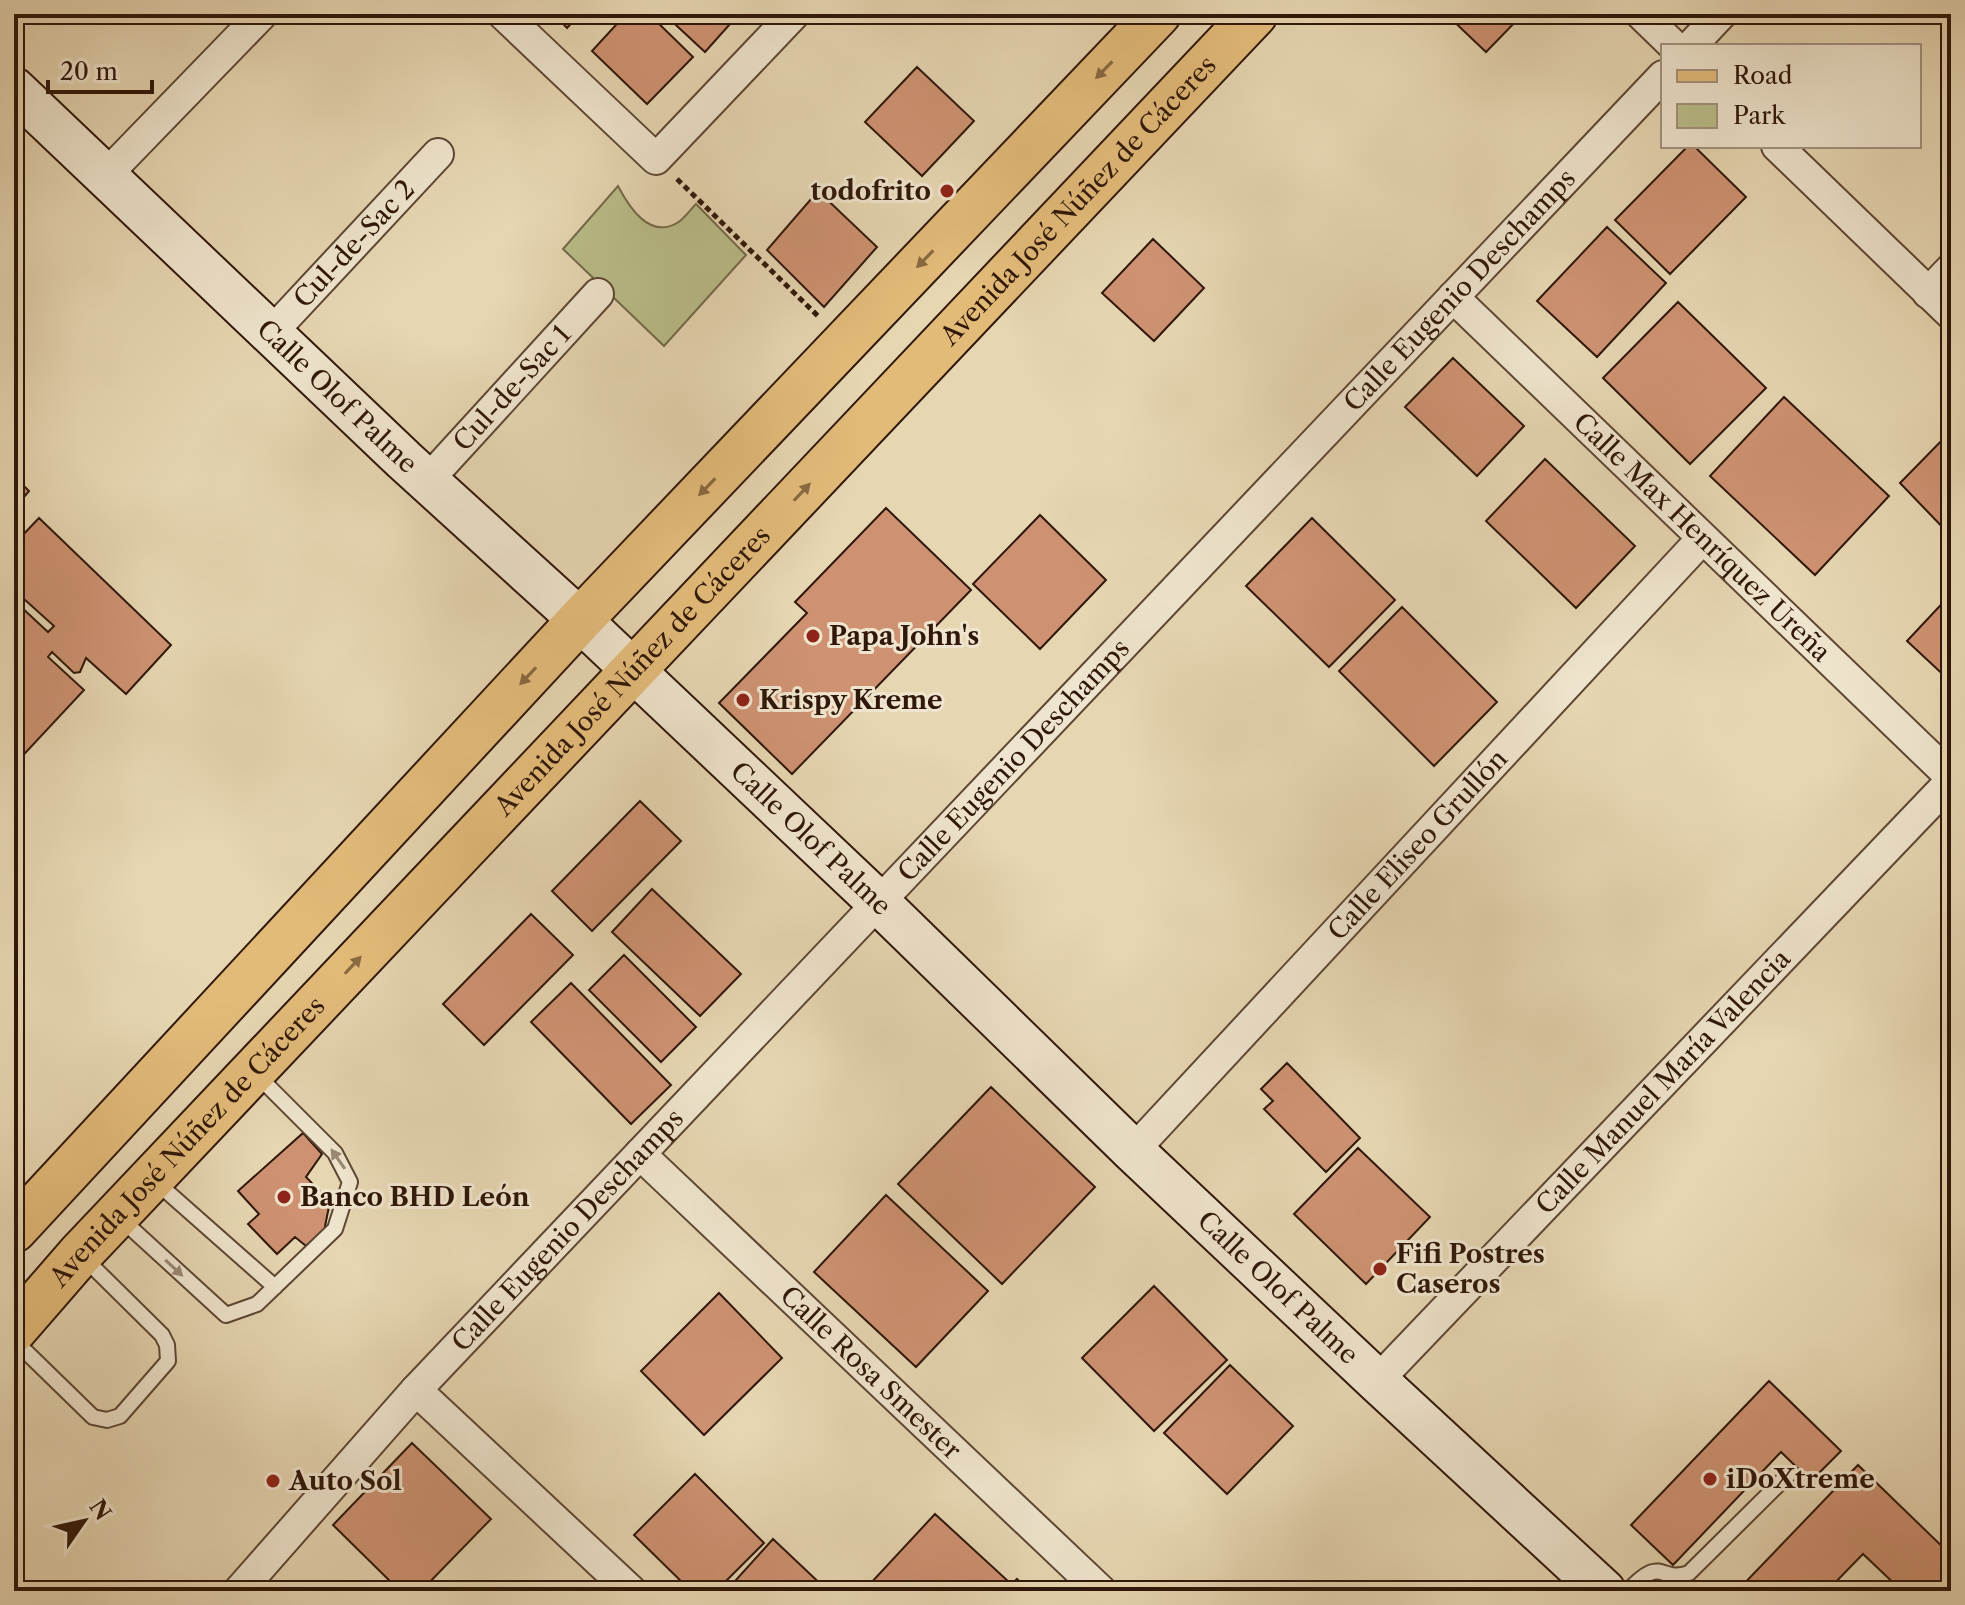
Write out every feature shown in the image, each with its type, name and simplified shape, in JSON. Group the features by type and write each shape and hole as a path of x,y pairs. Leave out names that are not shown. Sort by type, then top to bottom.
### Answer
{"main road":[{"path":"14,1230 580,620 1158,14"},
{"name":"Avenida José Núñez de Cáceres","path":"14,1330 80,1254 1255,14"}],"street":[{"path":"105,176 262,14"},
{"path":"503,14 656,159 794,14"},
{"path":"1641,14 1672,44"},
{"path":"1693,44 1721,14"},
{"name":"Calle Eugenio Deschamps","path":"239,1591 416,1390 1661,78"},
{"name":"Calle Olof Palme","path":"14,89 427,481 580,620 879,903 1133,1151 1604,1591"},
{"path":"1779,148 1951,314"},
{"name":"Cul-de-Sac 2","path":"271,333 438,154"},
{"path":"1928,293 1951,269"},
{"name":"Cul-de-Sac 1","path":"427,481 598,294"},
{"name":"Calle Max Henríquez Ureña","path":"1453,297 1951,779"},
{"name":"Calle Eliseo Grullón","path":"1133,1151 1702,539"},
{"name":"Calle Manuel María Valencia","path":"1377,1381 1951,779"},
{"name":"Calle Rosa Smester","path":"640,1154 1101,1591"},
{"path":"416,1390 631,1591"}],"lane":[{"path":"117,1215 226,1315 257,1304 335,1229 350,1182 344,1166 335,1153 253,1071"},
{"path":"152,1178 275,1287"},
{"path":"14,1340 93,1417 107,1420 120,1416 168,1361 167,1345 162,1335 80,1254"},
{"path":"1628,1591 1644,1574 1657,1570 1680,1577 1689,1573 1789,1474"}],"path":[{"path":"656,159 845,342"}],"green space":[{"path":"618,186 634,211 649,224 658,227 677,223 696,204 746,255 664,346 563,249"}],"building":[{"path":"554,14 580,14 567,28"},
{"path":"626,14 649,14 693,57 647,104 592,51"},
{"path":"664,14 739,14 705,52"},
{"path":"1446,14 1523,14 1486,52"},
{"path":"917,67 974,121 922,176 865,122"},
{"path":"1686,148 1696,148 1746,197 1670,274 1615,220"},
{"path":"818,191 877,247 824,307 767,250"},
{"path":"1607,227 1666,283 1597,357 1537,301"},
{"path":"1153,239 1204,288 1154,341 1102,293"},
{"path":"1678,302 1766,388 1690,464 1603,378"},
{"path":"1453,358 1524,426 1477,476 1405,407"},
{"path":"1784,397 1889,496 1815,575 1710,476"},
{"path":"1951,431 1951,536 1900,483"},
{"path":"1545,459 1635,546 1576,608 1486,521"},
{"path":"14,476 29,491 14,509"},
{"path":"886,508 971,590 792,774 719,703 807,613 795,602"},
{"path":"1040,515 1106,580 1040,649 973,584"},
{"path":"39,518 171,645 126,694 86,658 80,672 74,673 52,652 48,657 84,690 14,765 14,613 20,606 48,632 54,626 14,590 14,534 19,539"},
{"path":"1312,518 1395,600 1329,667 1246,586"},
{"path":"1951,594 1951,682 1907,641"},
{"path":"1402,607 1497,702 1434,766 1339,671"},
{"path":"640,801 681,841 592,931 552,891"},
{"path":"652,889 741,974 700,1016 612,932"},
{"path":"531,914 573,955 484,1045 443,1004"},
{"path":"624,955 696,1027 661,1062 589,990"},
{"path":"571,983 671,1085 631,1124 531,1022"},
{"path":"1287,1063 1360,1138 1326,1172 1264,1109 1273,1101 1261,1089"},
{"path":"991,1087 1095,1187 1002,1284 898,1184"},
{"name":"Banco BHD León","path":"303,1133 322,1154 306,1177 330,1202 324,1231 306,1246 295,1237 277,1254 248,1224 259,1214 238,1191"},
{"path":"1358,1148 1430,1217 1366,1284 1294,1214"},
{"path":"886,1195 988,1291 916,1367 814,1272"},
{"path":"1154,1286 1227,1360 1154,1431 1082,1358"},
{"path":"719,1293 782,1358 704,1435 641,1371"},
{"path":"1230,1365 1293,1426 1227,1494 1164,1433"},
{"path":"1769,1381 1841,1451 1811,1481 1781,1452 1673,1565 1631,1525"},
{"path":"412,1443 491,1519 421,1591 400,1591 333,1525"},
{"path":"1858,1465 1951,1555 1951,1591 1902,1591 1863,1554 1827,1591 1737,1591"},
{"path":"695,1474 764,1543 716,1591 691,1591 634,1535"},
{"path":"935,1514 1009,1582 1001,1591 875,1591 869,1585"},
{"path":"773,1539 828,1591 726,1591"},
{"path":"1017,1579 1030,1591 1005,1591"}],"place":[{"name":"todofrito","path":"947,191"},
{"name":"Papa John's","path":"813,636"},
{"name":"Krispy Kreme","path":"743,700"},
{"name":"Banco BHD León","path":"284,1197"},
{"name":"Fifi Postres Caseros","path":"1380,1269"},
{"name":"iDoXtreme","path":"1710,1479"},
{"name":"Auto Sol","path":"273,1481"}]}
